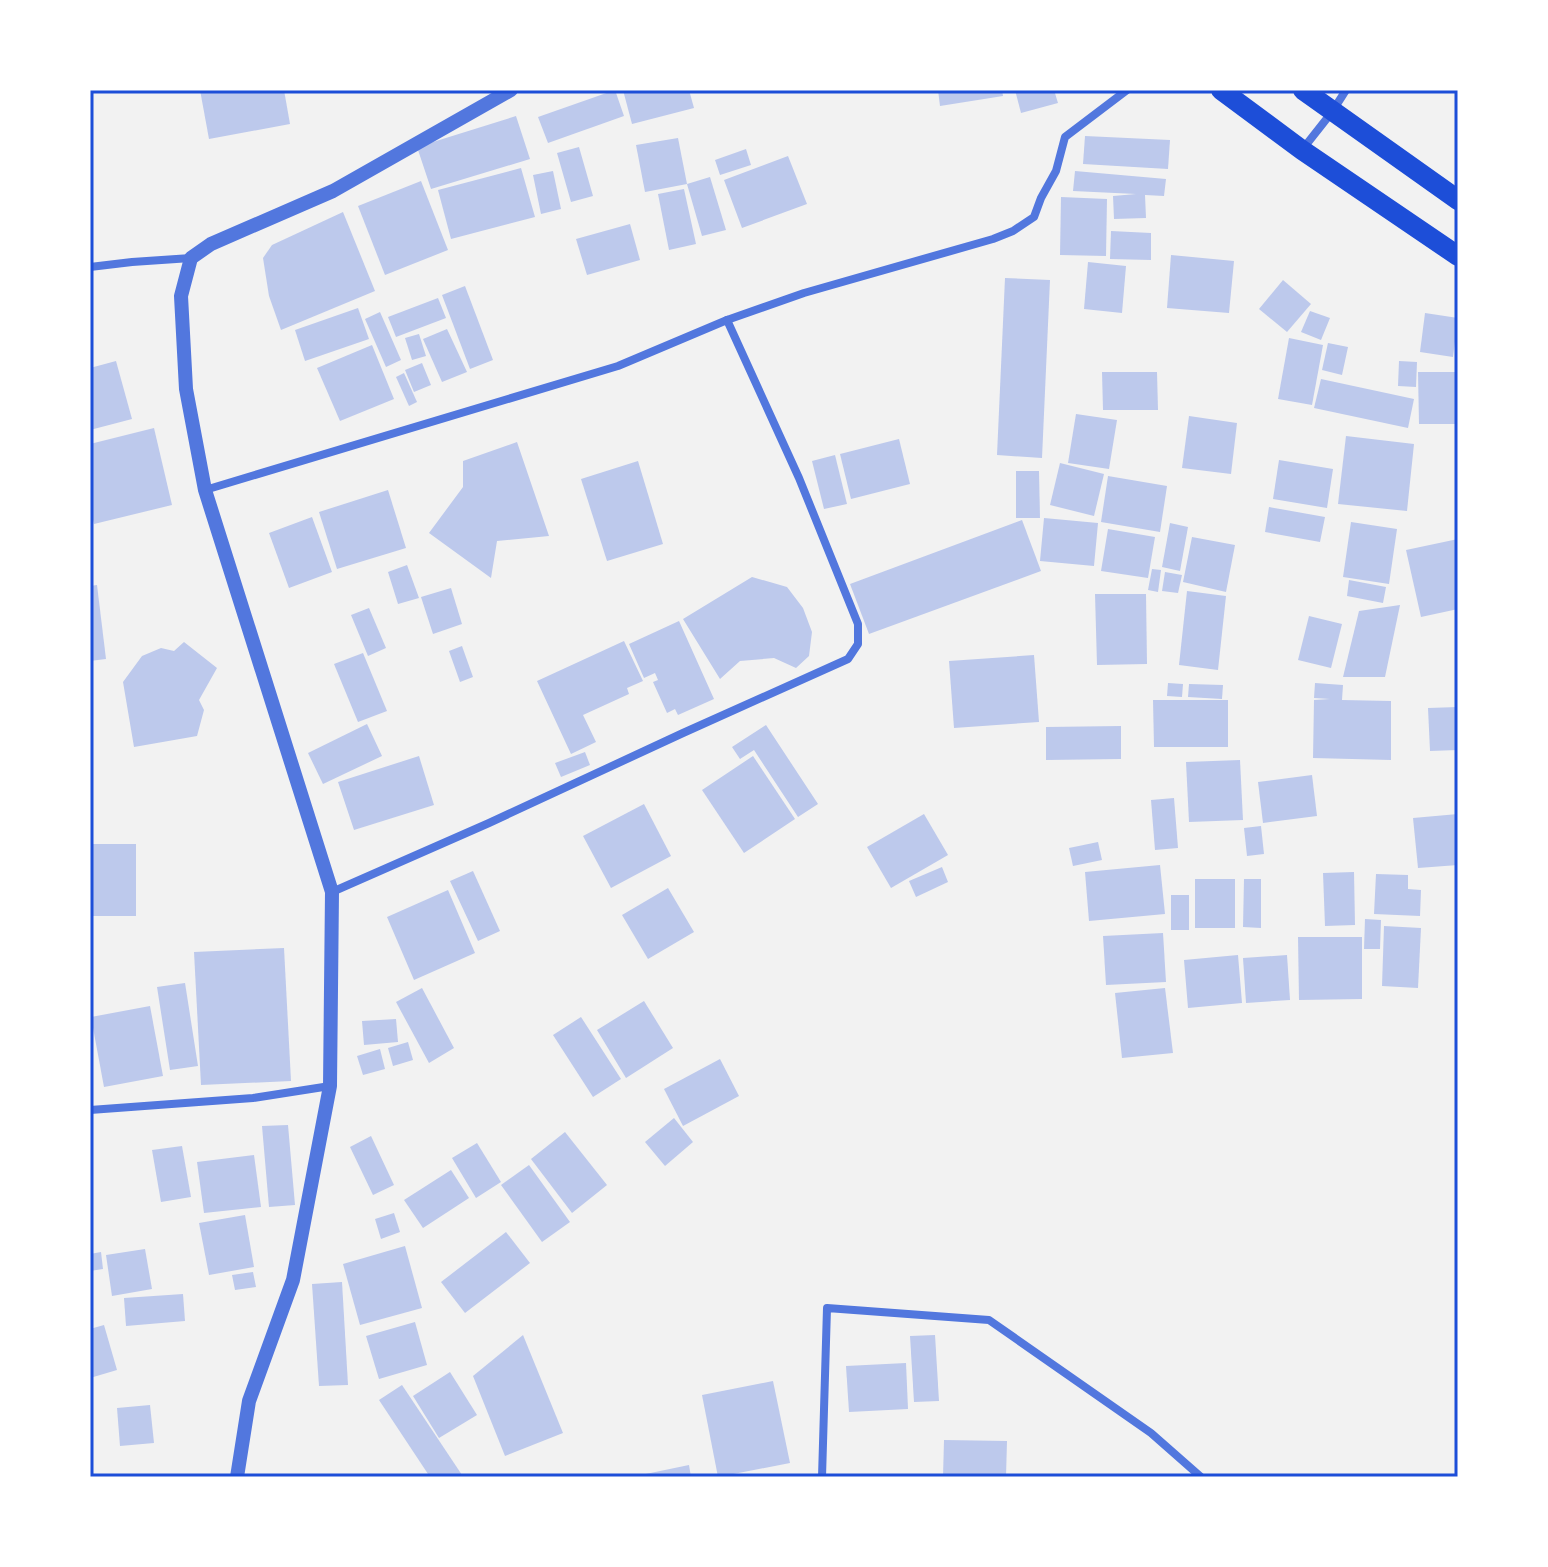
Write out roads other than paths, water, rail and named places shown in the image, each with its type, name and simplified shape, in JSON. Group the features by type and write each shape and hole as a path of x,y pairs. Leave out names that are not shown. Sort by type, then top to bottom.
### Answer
{"main road":[{"path":"1221,90 1302,150 1458,256"},
{"path":"1303,90 1458,200"}],"street":[{"path":"90,267 191,258 211,244 333,191 511,90"},
{"path":"205,490 618,366 727,320 804,293 1013,231 1034,217 1056,171 1065,137 1127,90"},
{"path":"1302,150 1346,90"},
{"path":"191,258 181,296 186,389 205,490 332,892 330,1086 293,1280 249,1401 237,1477"},
{"path":"332,892 848,659 858,644 858,624 799,478 727,320"},
{"path":"90,1110 253,1098 330,1086"},
{"path":"822,1477 827,1308 989,1320 1151,1433 1201,1477"}]}
